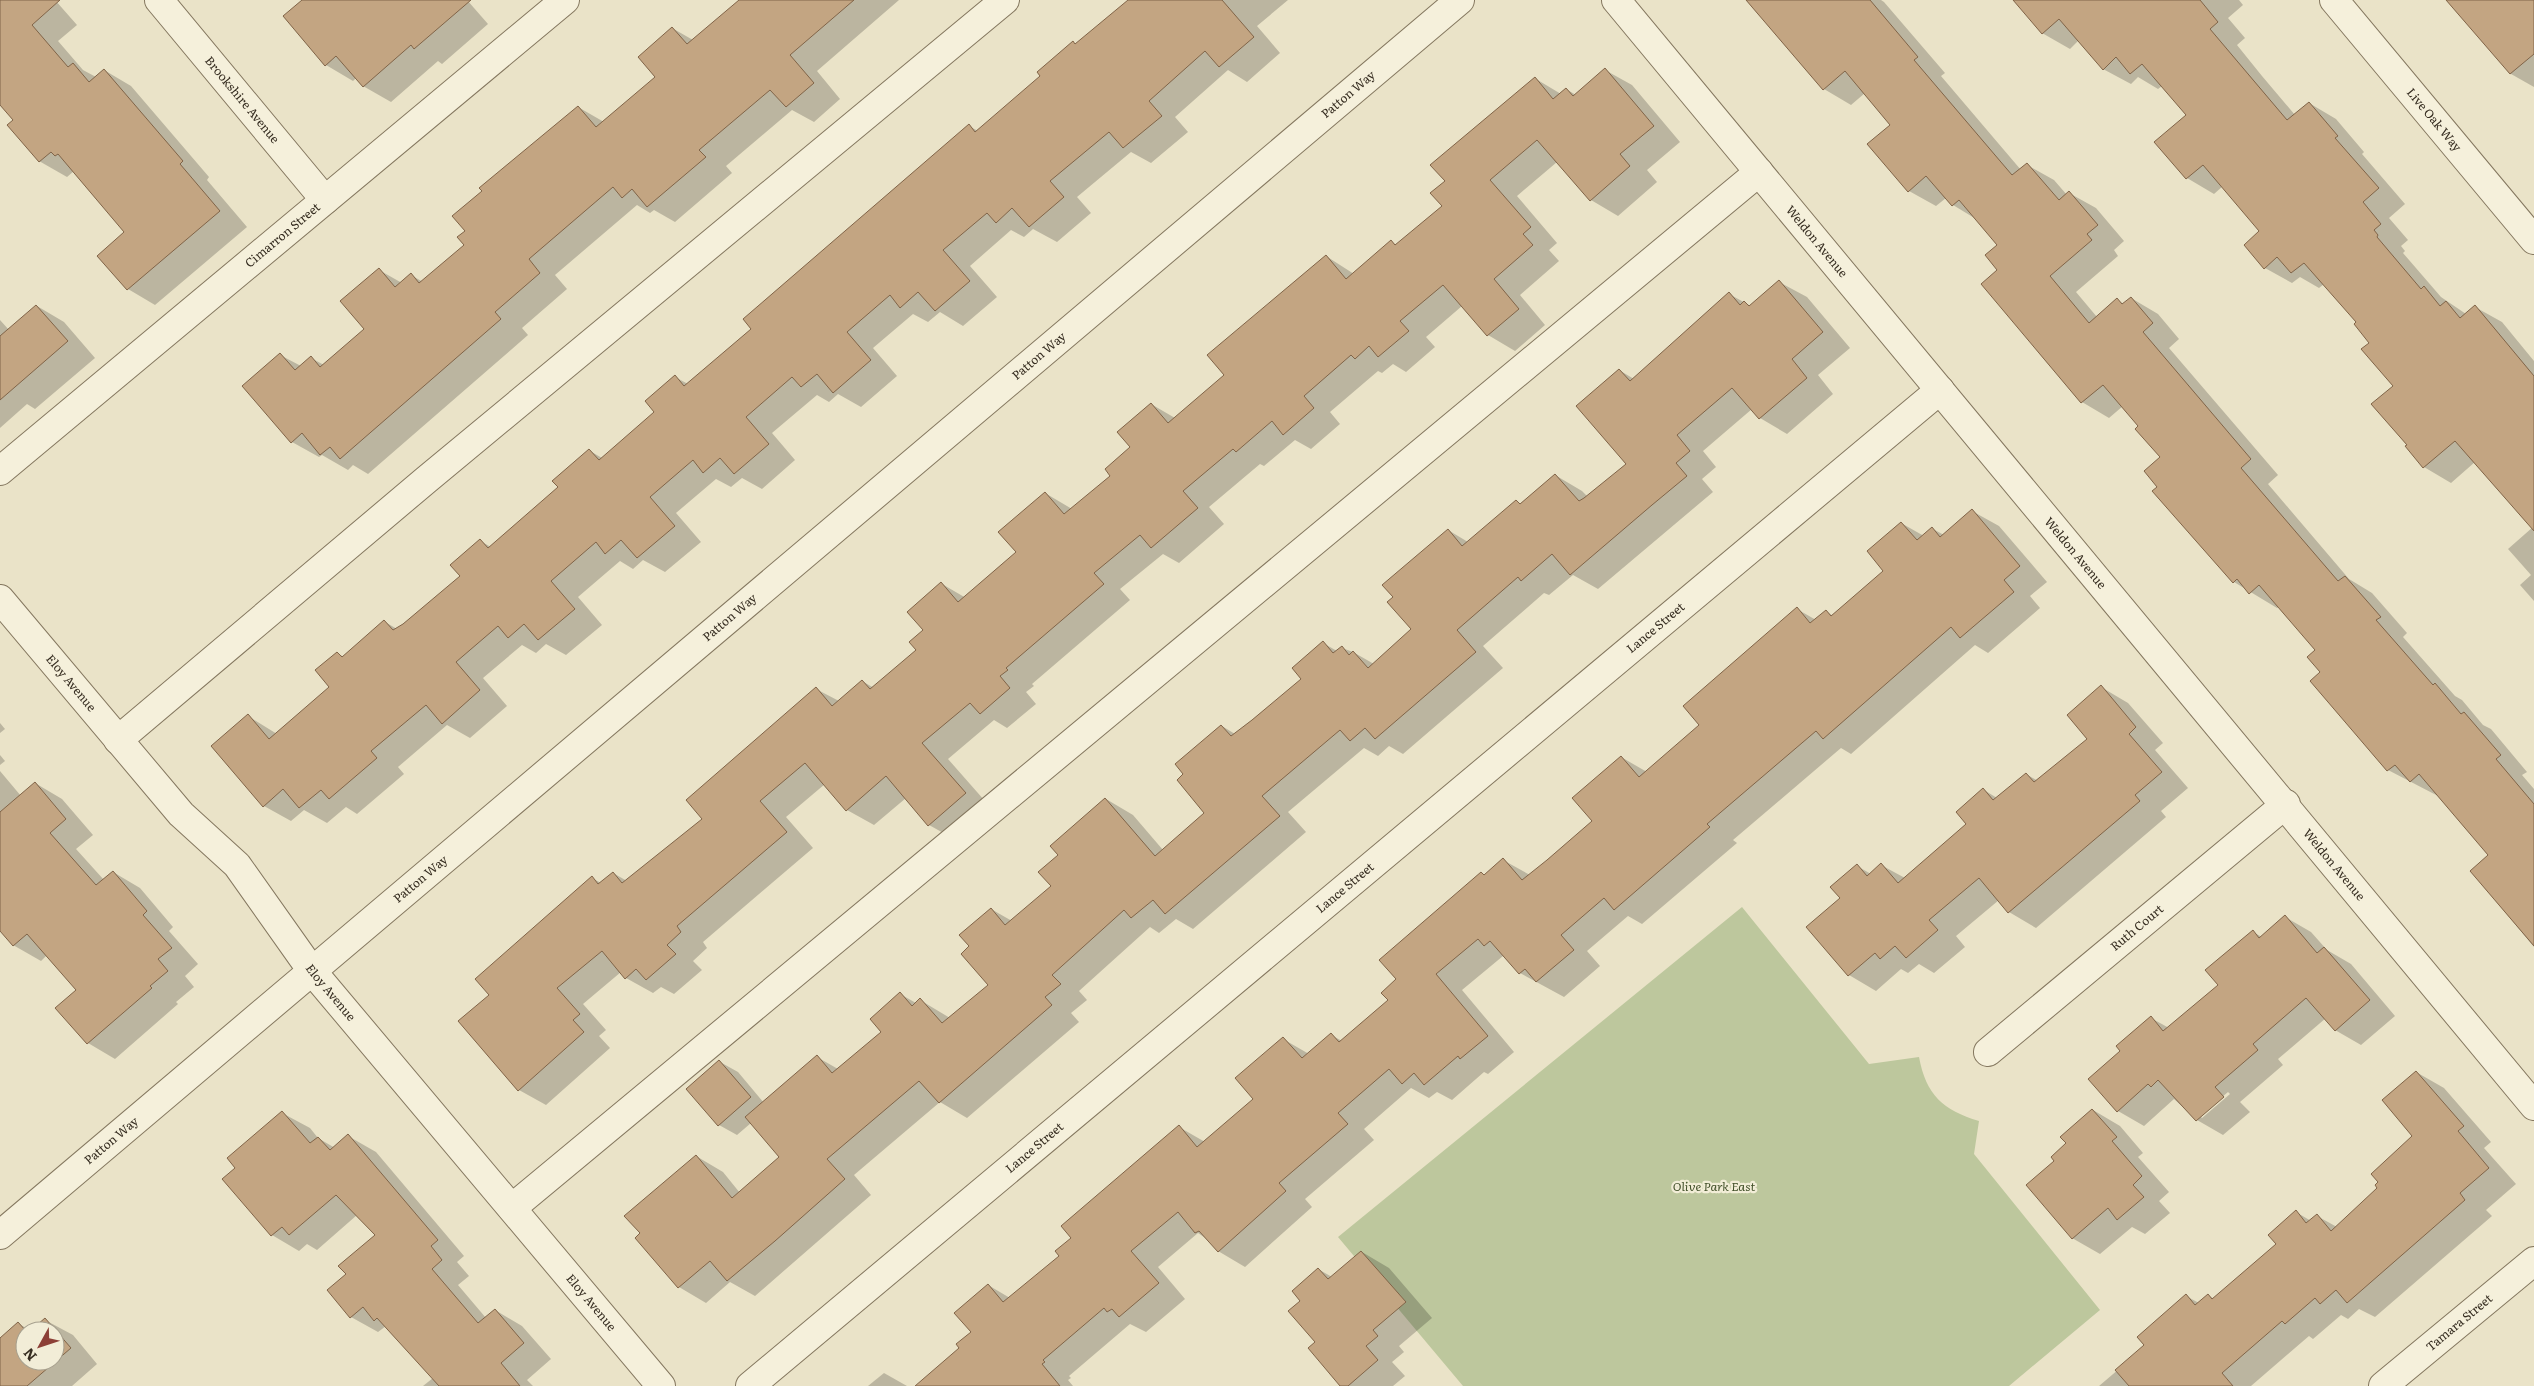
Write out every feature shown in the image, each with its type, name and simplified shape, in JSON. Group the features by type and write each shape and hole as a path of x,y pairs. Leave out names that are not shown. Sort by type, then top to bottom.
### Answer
{"street":[{"name":"Brookshire Avenue","path":"159,0 325,200"},
{"name":"Cimarron Street","path":"0,471 565,0"},
{"path":"118,740 426,480 1005,0"},
{"name":"Patton Way","path":"0,1235 1460,0"},
{"name":"Weldon Avenue","path":"1616,0 2286,804 2534,1106"},
{"name":"Live Oak Way","path":"2334,0 2534,240"},
{"path":"512,1208 1759,172"},
{"name":"Lance Street","path":"750,1386 1940,390"},
{"name":"Eloy Avenue","path":"0,599 181,814 237,865 312,971 661,1386"},
{"name":"Ruth Court","path":"1988,1052 2286,804"},
{"name":"Tamara Street","path":"2384,1386 2534,1261"}],"green space":[{"name":"Olive Park East","path":"1742,907 1869,1064 1919,1057 1926,1081 1938,1099 1955,1112 1979,1121 1974,1154 2100,1310 2009,1386 1463,1386 1338,1237"}],"building":[{"path":"0,0 60,0 32,25 68,67 73,63 89,82 104,69 183,161 180,164 220,211 127,290 97,256 124,232 58,154 55,156 51,152 39,162 7,125 13,120 0,105"},
{"path":"302,0 471,0 414,49 411,45 363,87 336,56 325,66 283,16"},
{"path":"739,0 854,0 790,55 814,83 786,107 770,90 699,150 706,157 647,207 632,189 622,198 613,187 529,259 540,273 495,312 501,319 340,459 330,447 320,455 302,433 291,443 242,386 280,353 295,370 311,356 320,367 364,329 340,301 379,268 395,287 411,273 419,283 464,245 457,237 465,231 452,216 482,191 479,188 578,106 596,127 655,77 638,57 672,27 687,44"},
{"path":"1128,0 1222,0 1254,37 1219,67 1205,51 1149,101 1162,116 1123,148 1109,132 1050,181 1064,197 1029,227 1012,208 996,223 987,213 943,250 970,281 935,311 918,292 900,308 890,295 847,332 871,360 833,393 817,374 801,387 792,377 746,417 769,444 734,474 720,458 703,473 693,460 650,497 675,526 637,558 621,540 605,554 596,542 551,581 575,609 538,640 524,624 508,638 498,626 456,662 480,690 442,724 426,705 371,751 377,758 329,799 321,790 299,808 283,789 263,807 211,746 248,714 269,739 329,687 315,670 337,652 342,657 384,620 393,630 403,624 460,576 450,565 480,539 488,548 558,487 552,481 589,449 599,460 654,412 645,401 675,375 684,386 751,329 743,319 969,124 975,132 1040,76 1037,72 1073,41 1075,44"},
{"path":"1746,0 1870,0 1918,57 1914,60 2012,175 2027,163 2059,200 2069,191 2098,225 2087,234 2092,240 2050,276 2089,323 2117,298 2122,304 2131,297 2153,323 2143,332 2251,459 2241,468 2338,581 2345,576 2381,617 2376,620 2433,685 2435,683 2461,714 2464,712 2501,755 2496,759 2534,804 2534,946 2470,871 2488,855 2419,774 2410,782 2395,765 2387,771 2310,681 2320,672 2307,657 2315,650 2259,585 2249,594 2237,579 2233,583 2152,491 2157,487 2144,471 2160,457 2135,429 2138,426 2103,385 2081,403 1981,284 1997,270 1985,255 1997,245 1959,200 1952,206 1926,176 1908,192 1867,144 1890,125 1845,71 1823,90"},
{"path":"2013,0 2200,0 2218,22 2210,29 2287,120 2309,102 2338,136 2335,138 2379,188 2363,202 2381,224 2374,230 2378,235 2377,237 2421,289 2424,286 2440,306 2446,301 2460,318 2475,305 2534,376 2534,531 2455,441 2423,468 2405,446 2407,445 2371,404 2393,386 2361,349 2369,343 2354,324 2356,322 2304,263 2291,273 2277,257 2264,269 2244,245 2259,231 2203,165 2186,179 2154,142 2186,115 2142,64 2130,74 2116,57 2103,70 2059,19 2042,34"},
{"path":"2446,0 2534,0 2534,54 2510,74"},
{"path":"1605,68 1654,126 1620,154 1630,166 1590,201 1537,140 1490,180 1531,227 1523,234 1533,245 1494,279 1519,309 1487,336 1443,285 1400,321 1409,331 1378,357 1369,346 1355,359 1351,355 1304,396 1314,408 1283,435 1272,421 1236,452 1233,449 1183,491 1198,508 1151,548 1140,535 1094,573 1104,584 1006,668 1008,670 1000,676 1010,688 980,714 970,703 922,743 966,793 928,826 886,776 846,811 805,763 760,801 787,832 677,926 681,932 667,945 676,954 646,980 636,969 625,979 602,951 557,988 580,1014 573,1020 584,1032 518,1091 458,1021 489,995 475,979 592,876 598,884 613,872 622,883 702,819 686,800 816,687 832,706 862,680 870,689 916,650 909,642 923,630 907,612 941,582 958,602 1016,552 998,532 1045,492 1064,514 1110,476 1105,469 1130,447 1117,432 1151,403 1168,423 1224,375 1207,355 1326,255 1346,279 1391,240 1395,245 1442,206 1430,193 1445,181 1430,165 1535,77 1553,99 1566,88 1573,96"},
{"path":"1779,280 1823,332 1792,359 1807,378 1759,419 1732,388 1677,435 1690,451 1676,463 1687,476 1570,575 1552,554 1521,581 1518,577 1457,630 1476,652 1375,739 1365,728 1350,741 1340,730 1262,796 1280,816 1165,914 1153,900 1131,918 1124,910 1052,975 1061,984 1045,997 1052,1005 939,1103 919,1081 827,1159 845,1179 775,1241 727,1281 710,1261 678,1288 635,1238 640,1233 624,1216 696,1155 732,1198 779,1157 745,1117 817,1055 832,1073 881,1032 870,1019 900,992 912,1006 920,998 942,1023 988,985 961,954 969,946 959,935 991,908 1005,925 1051,886 1038,872 1058,855 1050,846 1105,798 1155,856 1204,813 1177,780 1183,774 1175,764 1221,725 1231,736 1252,720 1301,679 1292,668 1323,641 1333,653 1342,646 1349,655 1353,651 1368,668 1411,629 1387,602 1393,597 1382,585 1448,529 1462,546 1516,500 1520,504 1555,474 1579,501 1584,498 1626,464 1576,406 1619,369 1630,381 1729,292 1740,305 1744,301 1749,306"},
{"path":"36,305 68,341 0,400 0,336"},
{"path":"1972,509 2020,566 2004,580 2014,592 1960,638 1951,627 1823,739 1816,731 1707,824 1710,827 1614,910 1604,898 1561,935 1574,950 1536,982 1525,969 1519,974 1490,941 1484,946 1478,939 1436,974 1488,1036 1460,1059 1458,1056 1424,1085 1414,1073 1402,1084 1389,1069 1338,1113 1348,1124 1279,1183 1286,1191 1218,1252 1199,1231 1195,1233 1178,1212 1131,1251 1159,1283 1119,1317 1112,1309 1107,1312 1104,1308 1043,1360 1045,1362 1042,1364 1060,1386 915,1386 959,1348 956,1344 971,1332 954,1313 988,1284 1003,1302 1059,1256 1055,1251 1071,1238 1061,1226 1179,1125 1197,1147 1253,1099 1235,1078 1283,1037 1302,1058 1331,1033 1339,1042 1388,1000 1381,993 1396,979 1379,960 1481,872 1484,875 1503,858 1522,880 1547,860 1592,821 1572,798 1621,756 1639,777 1699,725 1683,706 1797,607 1810,623 1826,610 1831,616 1883,571 1867,551 1901,522 1917,540 1932,527 1940,537"},
{"path":"2101,685 2136,727 2129,734 2162,772 2135,795 2140,801 2008,913 1979,878 1929,920 1938,930 1906,958 1895,946 1880,959 1875,953 1848,976 1806,927 1840,898 1830,887 1857,864 1867,876 1881,863 1898,883 1966,824 1956,812 1983,788 1993,800 2026,773 2034,782 2087,739 2067,715"},
{"path":"35,782 66,819 50,833 96,885 113,871 147,911 143,915 172,948 158,959 168,971 150,986 152,988 87,1044 55,1008 76,990 27,934 13,946 0,931 0,812"},
{"path":"2285,915 2317,953 2324,947 2370,1000 2335,1031 2306,998 2253,1044 2258,1050 2215,1087 2224,1097 2196,1121 2158,1080 2151,1087 2148,1084 2117,1112 2088,1079 2120,1051 2116,1046 2151,1016 2163,1031 2218,985 2205,970 2253,930 2259,938"},
{"path":"719,1060 751,1097 718,1126 686,1089"},
{"path":"2416,1071 2464,1126 2458,1131 2489,1168 2460,1193 2465,1200 2347,1303 2336,1290 2320,1304 2315,1298 2285,1324 2282,1321 2222,1373 2233,1386 2129,1386 2115,1370 2144,1345 2137,1337 2186,1294 2195,1305 2208,1294 2212,1299 2276,1244 2268,1235 2296,1210 2306,1223 2317,1214 2331,1231 2377,1188 2375,1185 2378,1182 2371,1174 2412,1136 2382,1100"},
{"path":"2092,1109 2117,1137 2112,1141 2142,1176 2133,1185 2144,1197 2117,1220 2108,1208 2072,1239 2026,1185 2054,1161 2051,1157 2066,1143 2060,1137"},
{"path":"282,1111 310,1143 318,1137 330,1150 348,1134 438,1240 431,1246 442,1260 432,1269 478,1323 495,1309 524,1343 501,1363 520,1386 439,1386 377,1318 374,1321 363,1307 350,1318 327,1290 346,1274 338,1266 375,1235 336,1195 289,1235 282,1227 271,1236 222,1179 235,1168 227,1158"},
{"path":"1361,1251 1406,1302 1373,1330 1378,1336 1366,1346 1378,1360 1348,1386 1340,1386 1308,1348 1315,1342 1288,1311 1300,1301 1292,1291 1318,1268 1328,1279"},
{"path":"15,1325 15,1371 44,1371 27,1386 0,1386 0,1338"},
{"path":"65,1341 71,1348 65,1353"}]}
